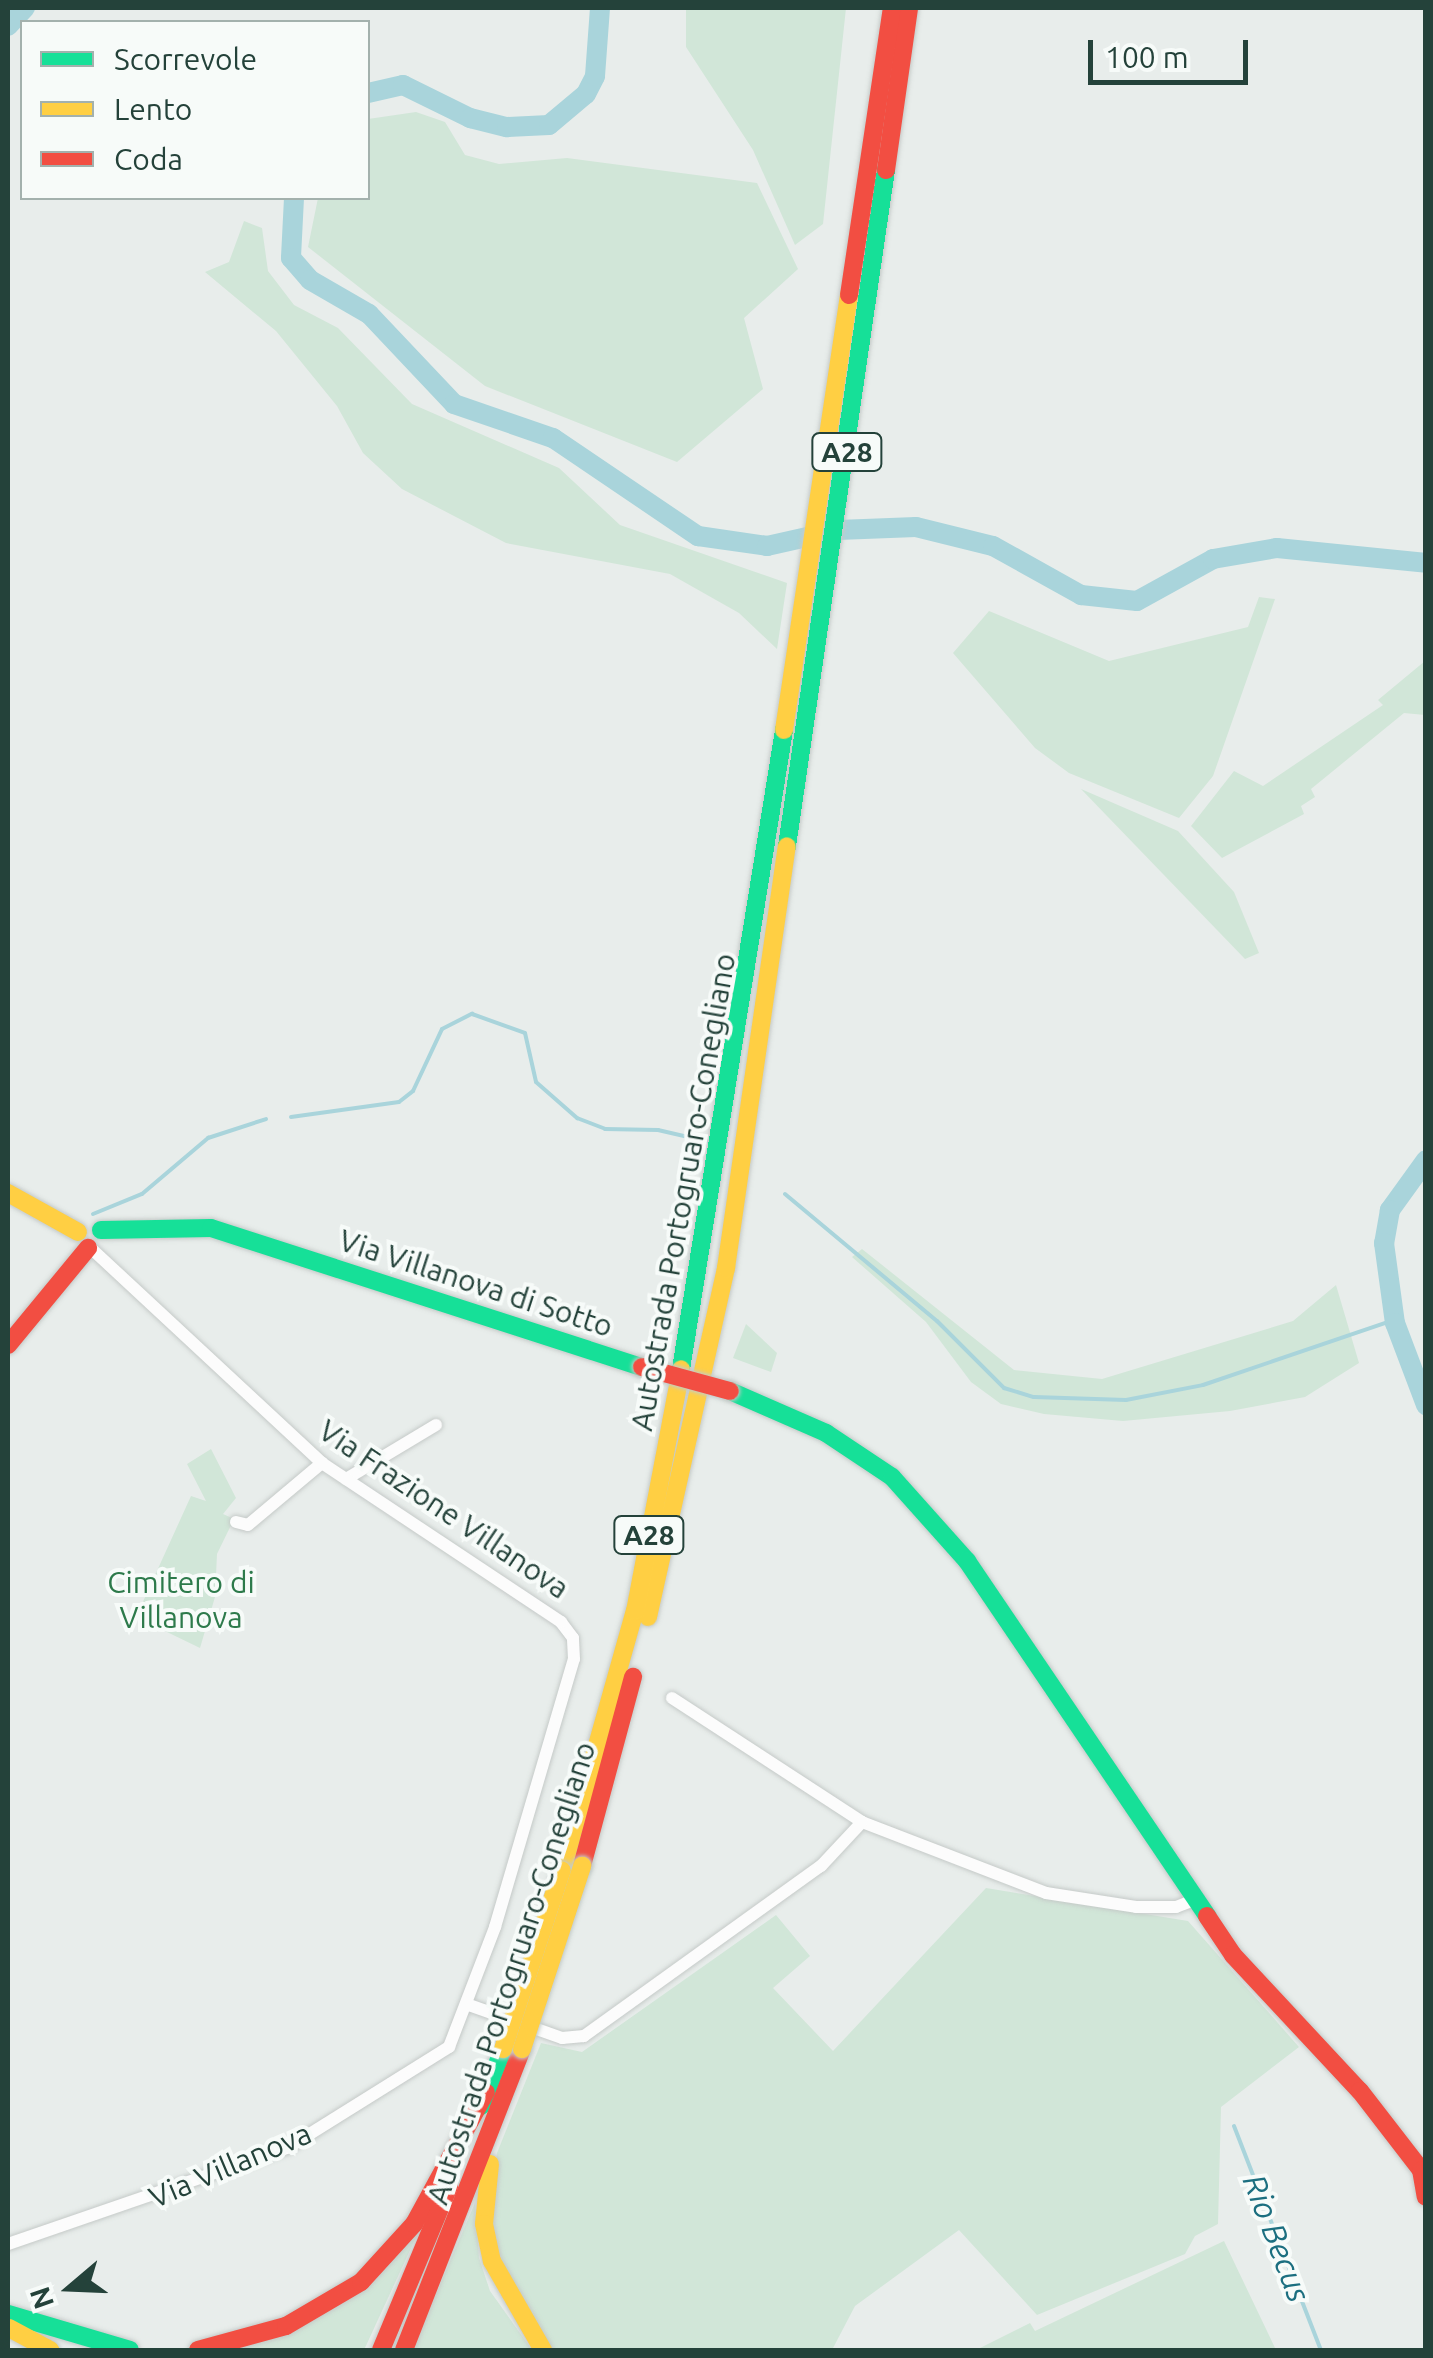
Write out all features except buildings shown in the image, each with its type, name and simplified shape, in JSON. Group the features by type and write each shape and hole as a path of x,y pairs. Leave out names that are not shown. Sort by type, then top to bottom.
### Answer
{"main road":[{"name":"Autostrada Portogruaro-Conegliano","path":"799,707 862,199 892,8"},
{"name":"Autostrada Portogruaro-Conegliano","path":"381,2350 486,2092 512,2049 582,1866 698,1410 735,1196 751,1026 799,707 910,8"},
{"name":"Autostrada Portogruaro-Conegliano","path":"404,2350 507,2090 512,2049 635,1611 714,1195 751,1026"},
{"name":"Via Frazione Villanova","path":"8,1193 86,1242"},
{"name":"Via Villanova di Sotto","path":"86,1242 100,1242 101,1230 211,1228 642,1367 730,1391 826,1433 892,1477 967,1561 1233,1955 1360,2091 1421,2170 1426,2197"},
{"path":"8,1346 86,1242"},
{"path":"507,2090 484,2224 500,2283 543,2350"},
{"path":"198,2350 286,2326 361,2282 414,2224 486,2092"},
{"path":"8,2314 130,2350"},
{"path":"8,2327 50,2350"},
{"path":"8,2344 16,2350"}],"street":[{"name":"Via Frazione Villanova","path":"86,1242 322,1463 561,1622 573,1638 574,1659 469,2005"},
{"path":"346,1479 436,1425"},
{"path":"236,1522 248,1525 322,1463"},
{"path":"672,1698 862,1822 1046,1892 1136,1907 1176,1908 1194,1900"},
{"path":"469,2005 562,2038 584,2036 821,1866 862,1822"},
{"name":"Via Villanova","path":"8,2244 289,2147 449,2047 469,2005"}],"green space":[{"path":"686,8 846,8 823,224 795,245 753,150 686,47"},
{"path":"416,112 445,122 465,155 499,164 567,158 757,183 798,269 744,318 763,389 677,462 485,386 308,247 318,200 370,200 370,119"},
{"path":"244,221 262,228 268,271 294,305 338,328 412,404 559,468 620,525 787,583 777,649 739,613 670,574 506,543 402,489 363,453 337,406 276,331 205,272 229,262"},
{"path":"1259,597 1275,599 1213,776 1179,818 1069,773 1035,748 953,653 989,611 1109,661 1248,627"},
{"path":"1425,661 1425,715 1404,713 1311,789 1315,797 1301,806 1304,814 1222,858 1191,826 1234,771 1263,786 1383,705 1378,700"},
{"path":"1081,789 1178,831 1234,892 1259,953 1245,959"},
{"path":"862,1249 1014,1370 1102,1379 1293,1321 1336,1285 1359,1363 1305,1397 1230,1411 1123,1421 1044,1414 1001,1404 971,1382 926,1322 852,1257"},
{"path":"746,1324 777,1353 771,1372 733,1358"},
{"name":"Cimitero di Villanova","path":"211,1449 236,1498 223,1514 234,1519 217,1554 215,1597 200,1648 136,1617 191,1496 206,1501 187,1464"},
{"path":"986,1888 1188,1921 1299,2047 1221,2107 1218,2224 1195,2236 1185,2254 1037,2315 959,2230 855,2306 832,2350 549,2350 508,2288 488,2215 497,2153 541,2043 582,2052 776,1915 810,1956 773,1988 833,2051"},
{"path":"475,2203 479,2258 490,2291 532,2350 412,2350"},
{"path":"424,2220 364,2350 234,2350 296,2328"},
{"path":"1224,2241 1276,2350 978,2349 1030,2323 1035,2331"}],"waterway":[{"path":"8,26 25,8"},
{"path":"370,93 403,85 470,118 507,127 549,125 586,94 595,76 600,8"},
{"path":"294,200 291,258 310,280 369,314 454,404 553,438 698,536 767,546 838,530 916,527 993,546 1081,595 1137,601 1213,559 1277,548 1426,563"},
{"path":"291,1117 399,1102 413,1091 442,1029 472,1014 525,1033 536,1082 577,1118 605,1129 658,1130 714,1143"},
{"path":"93,1214 142,1194 208,1138 266,1119"},
{"path":"1426,1160 1390,1210 1384,1243 1395,1323 1426,1405"},
{"path":"785,1194 937,1321 1004,1388 1034,1397 1126,1400 1203,1385 1394,1320"},
{"name":"Rio Becus","path":"1234,2126 1321,2350"}],"traffic: fast":[{"path":"787,846 886,170"},
{"path":"681,1369 784,730"},
{"path":"101,1230 211,1228 642,1367"},
{"path":"730,1391 826,1433 892,1477 967,1561 1207,1916"},
{"path":"481,2106 503,2049"},
{"path":"8,2314 130,2350"}],"traffic: slow":[{"path":"784,730 849,295"},
{"path":"648,1617 726,1268 787,846"},
{"path":"8,1193 78,1232"},
{"path":"562,1870 635,1611 681,1369"},
{"path":"522,2049 582,1866"},
{"path":"503,2049 562,1870"},
{"path":"490,2164 484,2224 492,2261 543,2350"},
{"path":"9,2328 50,2350"}],"traffic: jam":[{"path":"849,295 892,8"},
{"path":"886,170 909,8"},
{"path":"8,1345 88,1248"},
{"path":"642,1367 730,1391"},
{"path":"582,1866 633,1677"},
{"path":"1207,1916 1233,1955 1360,2091 1421,2170 1426,2197"},
{"path":"404,2350 522,2049"},
{"path":"198,2350 286,2326 361,2282 414,2224 486,2092"},
{"path":"381,2350 449,2187"}]}
